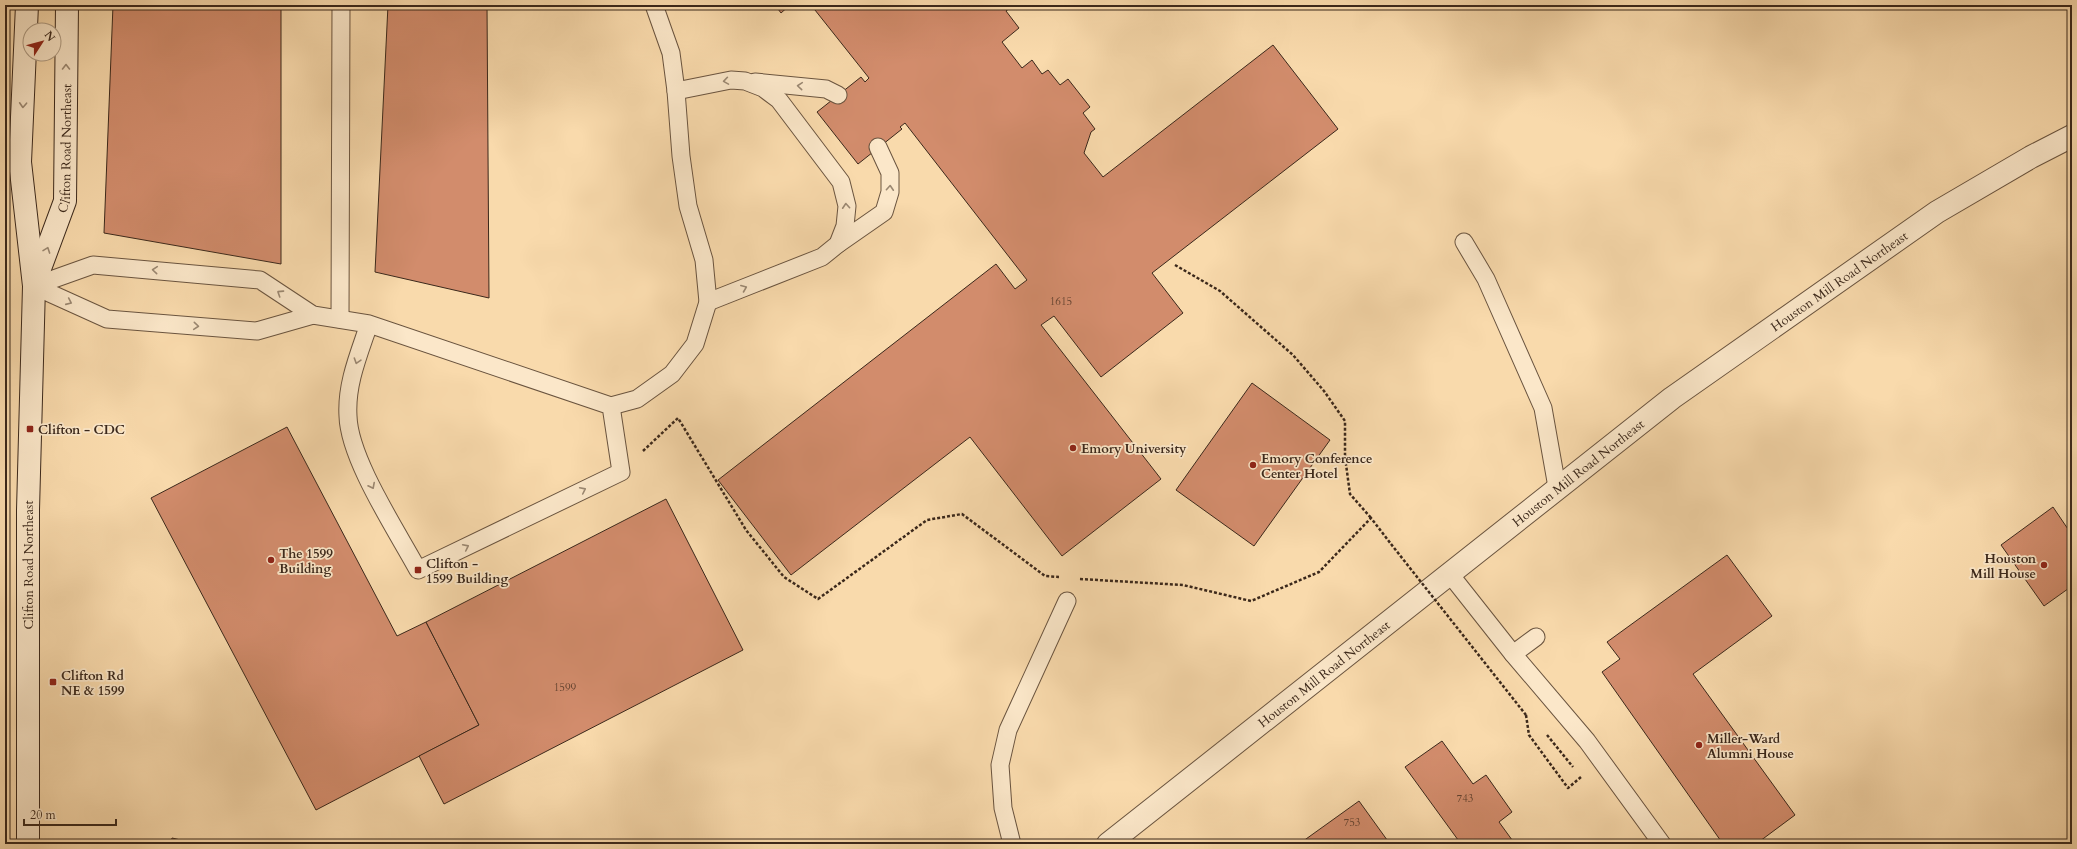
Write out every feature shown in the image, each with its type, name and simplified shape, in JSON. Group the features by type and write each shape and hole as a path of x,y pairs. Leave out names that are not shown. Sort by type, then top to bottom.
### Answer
{"street":[{"name":"Clifton Road Northeast","path":"27,5 20,162 34,286 28,510 28,844"},
{"name":"Clifton Road Northeast","path":"34,286 65,201 67,5"},
{"name":"Houston Mill Road Northeast","path":"1108,844 1557,487 1672,398 1938,212 2031,157 2072,136"}],"lane":[{"path":"340,319 342,5"},
{"path":"34,286 107,319 257,331 313,315 369,324 611,406 637,398 672,374 695,344 708,302 704,260 688,206 681,156 676,91 671,53 654,5"},
{"path":"676,91 730,80 826,89 838,95"},
{"path":"745,81 763,88 779,100 841,182 847,206 846,226 838,244"},
{"path":"708,302 822,257 884,212 890,192 890,173 878,147"},
{"path":"1464,242 1486,279 1543,408 1557,487"},
{"path":"34,286 92,265 260,280 313,315"},
{"path":"369,324 351,379 348,415 350,430 354,447 418,570 621,472 611,406"},
{"path":"1449,573 1587,741 1662,844"},
{"path":"1012,844 1003,808 1000,765 1001,758 1008,730 1067,601"},
{"path":"1514,654 1536,637"}],"path":[{"path":"1175,266 1220,291 1293,355 1324,391 1345,420 1345,457 1350,494 1371,518 1526,715 1529,735 1568,788 1581,777 1546,734"},
{"path":"617,448 640,454 678,418 746,530 784,576 818,599 927,520 962,514 1045,576 1060,577"},
{"path":"1075,578 1183,585 1251,601 1319,572 1371,518"}],"building":[{"path":"113,5 281,5 281,264 104,233"},
{"path":"388,5 487,5 489,298 375,272"},
{"path":"775,5 790,5 781,13"},
{"path":"811,5 1014,5 1006,11 1019,28 1002,42 1022,68 1032,60 1042,74 1048,70 1060,85 1068,79 1090,107 1083,113 1095,129 1091,132 1084,153 1103,177 1273,45 1338,129 1152,273 1183,313 1101,377 1054,316 1041,325 1161,479 1062,556 970,437 791,575 718,480 996,264 1015,289 1027,280 905,123 900,127 902,129 858,164 817,112 861,77 865,82 869,78"},
{"path":"1252,383 1330,440 1254,546 1176,490"},
{"name":"The 1599 Building","path":"287,427 397,636 426,622 479,725 316,810 151,498"},
{"path":"666,499 743,650 444,804 419,756 479,725 426,622"},
{"name":"Houston Mill House","path":"2053,507 2072,535 2072,586 2044,606 2001,545"},
{"name":"Miller-Ward Alumni House","path":"1727,555 1772,616 1693,674 1795,815 1756,844 1723,844 1602,672 1620,659 1607,642"},
{"path":"1442,741 1473,784 1486,775 1512,812 1499,822 1515,844 1461,844 1405,767"},
{"path":"1359,801 1390,844 1299,844"},
{"path":"172,838 198,844 170,844"}],"place":[{"name":"Clifton - CDC","path":"30,429"},
{"name":"Emory University","path":"1073,448"},
{"name":"Emory Conference Center Hotel","path":"1253,465"},
{"name":"The 1599 Building","path":"271,560"},
{"name":"Houston Mill House","path":"2044,565"},
{"name":"Clifton - 1599 Building","path":"418,570"},
{"name":"Clifton Rd NE & 1599","path":"53,682"},
{"name":"Miller-Ward Alumni House","path":"1699,745"}]}
